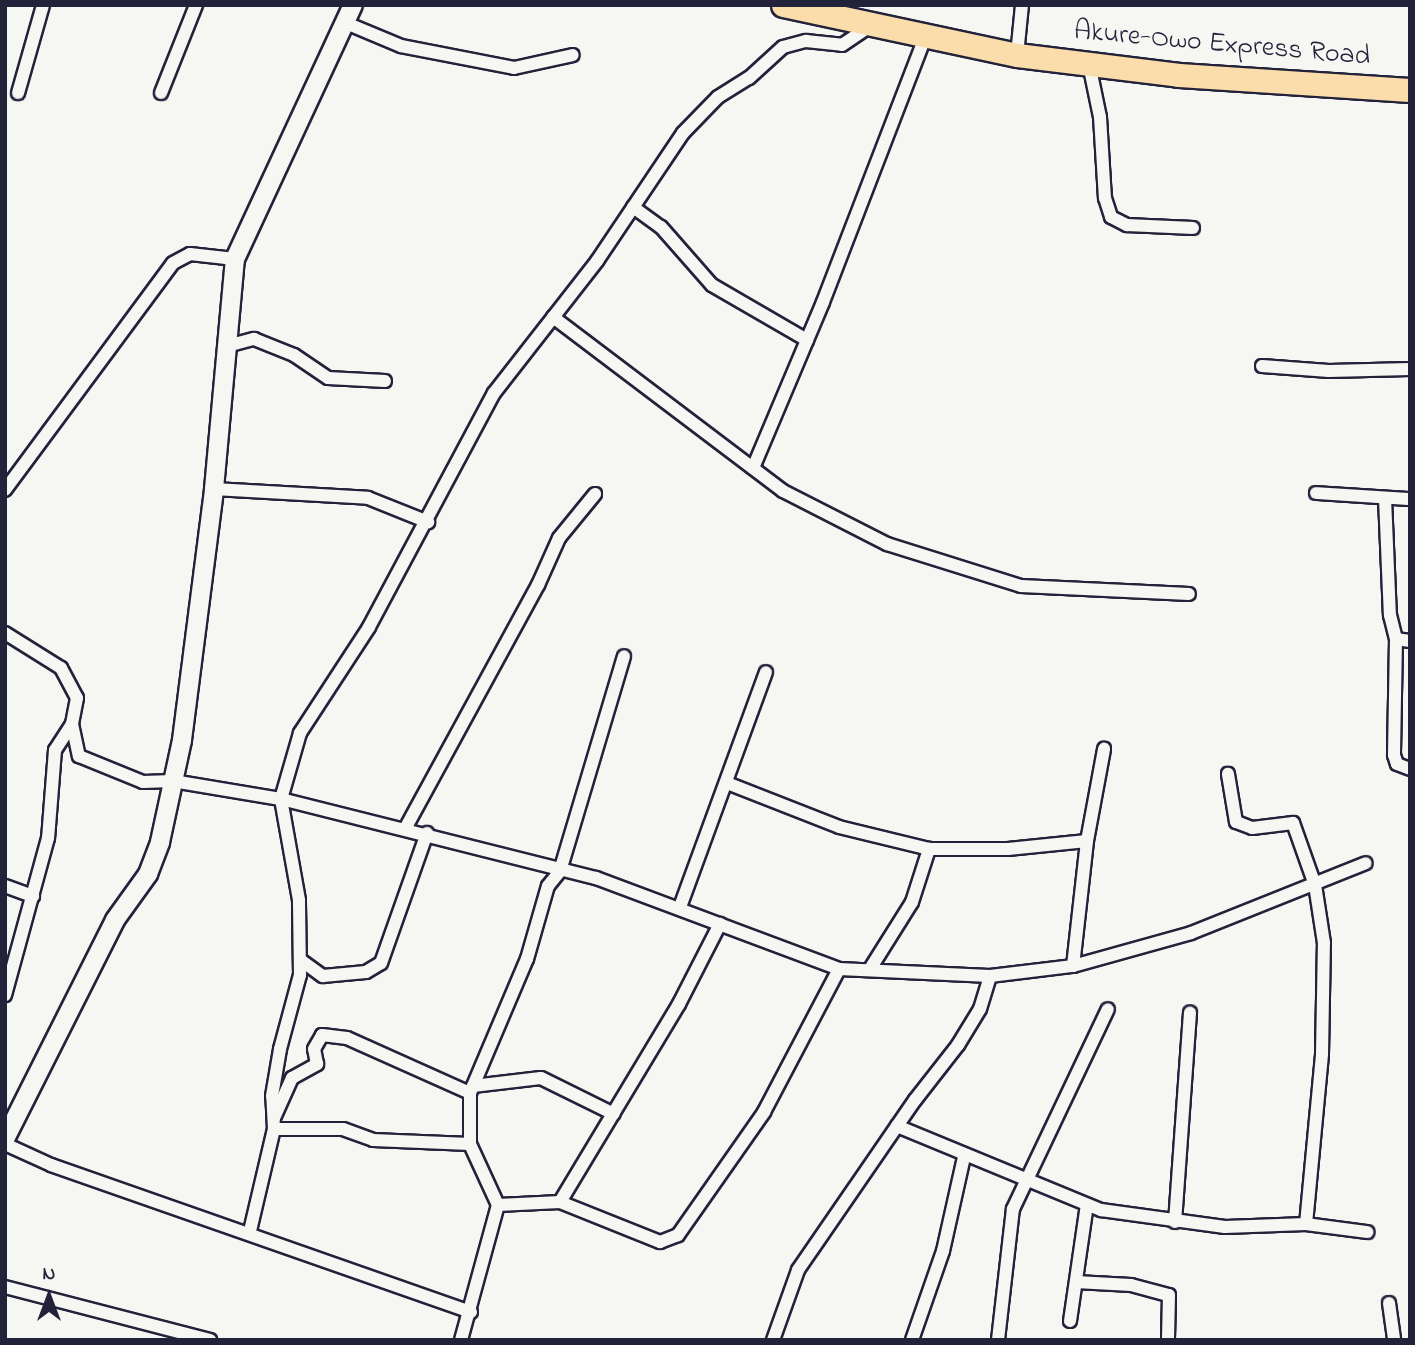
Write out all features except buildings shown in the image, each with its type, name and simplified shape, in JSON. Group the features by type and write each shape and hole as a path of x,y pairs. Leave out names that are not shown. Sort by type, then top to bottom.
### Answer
{"highway":[{"name":"Akure-Owo Express Road","path":"783,5 869,27 1017,55 1179,75 1410,90"}],"street":[{"path":"18,93 43,5"},
{"path":"5,1139 115,920 148,874 160,842 173,781 214,489 235,259 353,5"},
{"path":"1017,55 1023,5"},
{"path":"161,93 192,6"},
{"path":"346,23 401,46 514,68 573,55"},
{"path":"274,1124 273,1088 302,961 299,900 281,799 300,733 369,627 428,522 494,393 634,207 683,133 718,97 749,78 783,47 806,41 848,44 869,27"},
{"path":"752,468 807,340 925,37"},
{"path":"1089,64 1100,117 1105,198 1111,217 1127,225 1193,228"},
{"path":"634,207 661,227 712,285 807,340"},
{"path":"5,490 173,263 190,254 235,259"},
{"path":"553,317 783,491 887,544 986,577 1065,590 1189,594"},
{"path":"227,346 254,339 294,355 328,378 385,381"},
{"path":"1262,366 1329,371 1410,369"},
{"path":"214,489 368,498 428,522"},
{"path":"1316,493 1410,499"},
{"path":"406,827 559,538 595,494"},
{"path":"1385,498 1389,603 1396,639 1394,755 1397,764 1410,769"},
{"path":"5,633 61,668 77,698 72,724 75,748 85,760 143,782 173,781 281,799 406,827 560,871 596,878 680,907 839,969 989,976 1073,966 1178,937 1315,886 1366,863"},
{"path":"1396,639 1410,641"},
{"path":"461,1340 471,1312 498,1205 470,1144 471,1090 527,959 548,886 560,871 624,656"},
{"path":"680,907 766,672"},
{"path":"5,995 48,838 55,750 72,724"},
{"path":"1073,966 1087,841 1104,749"},
{"path":"1228,774 1236,822 1252,828 1293,823 1315,886 1324,943 1322,1042 1306,1224"},
{"path":"727,783 839,827 929,849 1008,849 1087,841"},
{"path":"302,961 323,976 366,972 381,963 427,833"},
{"path":"870,969 912,902 929,849"},
{"path":"5,886 33,896"},
{"path":"560,1202 614,1114 720,923"},
{"path":"498,1205 560,1202 660,1242 678,1236 764,1112 839,969"},
{"path":"773,1340 798,1270 897,1126 958,1045 980,1009 989,976"},
{"path":"998,1340 1013,1209 1023,1181 1108,1009"},
{"path":"1175,1222 1190,1013"},
{"path":"250,1231 274,1124 292,1078 317,1064 314,1049 322,1035 347,1038 471,1090 541,1078 614,1114"},
{"path":"274,1124 343,1129 373,1140 470,1144"},
{"path":"897,1126 964,1157 1087,1205 1175,1222 1225,1227 1306,1224 1367,1232"},
{"path":"5,1144 51,1165 250,1231 471,1312"},
{"path":"912,1340 943,1251 964,1157"},
{"path":"1070,1321 1087,1205"},
{"path":"1076,1282 1131,1285 1169,1295 1168,1340"},
{"path":"5,1287 210,1340"},
{"path":"1389,1303 1394,1340"}]}
